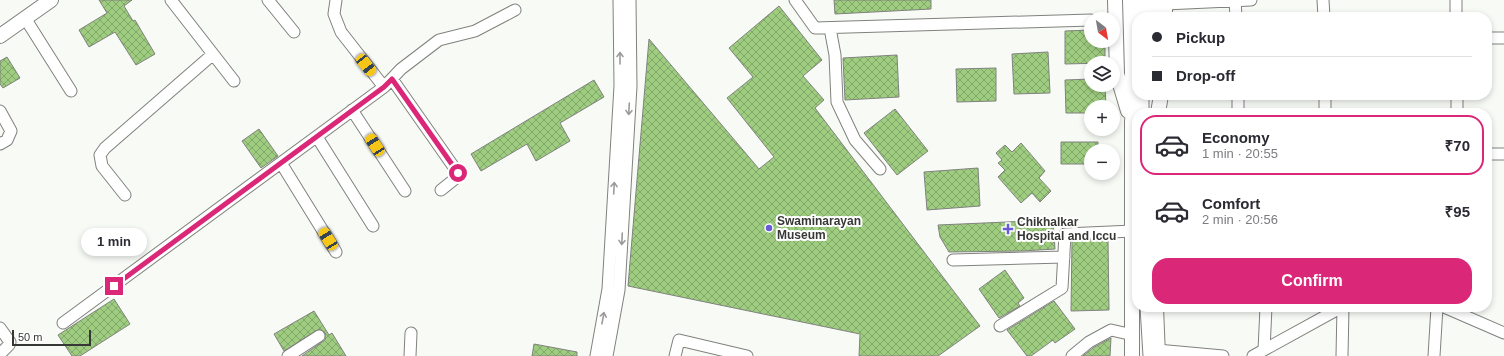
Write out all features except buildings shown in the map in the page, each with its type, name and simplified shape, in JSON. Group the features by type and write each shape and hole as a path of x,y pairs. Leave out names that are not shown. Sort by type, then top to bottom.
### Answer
{"main road":[{"path":"0,26 37,0"},
{"path":"0,36 51,0"},
{"path":"1114,12 1115,0"},
{"path":"1130,0 1132,12"},
{"path":"1151,0 1151,12"},
{"path":"1116,48 1117,74 1132,122 1132,231"},
{"path":"1149,108 1157,100"},
{"path":"1132,356 1133,312"},
{"path":"1150,312 1155,354"}],"street":[{"path":"171,0 212,55 234,81"},
{"path":"268,0 294,32"},
{"path":"336,0 334,14 341,32 384,87"},
{"path":"596,356 608,289 620,86 619,0"},
{"path":"607,356 619,290 631,86 630,0"},
{"path":"795,0 815,28 1084,20"},
{"path":"1141,0 1142,12"},
{"path":"1235,0 1236,12"},
{"path":"1165,7 1235,0 1251,0"},
{"path":"1323,0 1324,12"},
{"path":"1456,0 1456,12"},
{"path":"63,323 384,87 401,69 439,40 475,31 515,10"},
{"path":"25,18 71,90"},
{"path":"830,28 835,55 837,102 855,140 880,169"},
{"path":"1492,38 1504,38"},
{"path":"125,195 102,166 100,155 105,148 212,55"},
{"path":"392,79 458,173 456,178 441,190"},
{"path":"352,110 405,191"},
{"path":"0,111 11,132 7,140 0,144"},
{"path":"317,137 373,226"},
{"path":"1492,154 1504,154"},
{"path":"281,163 336,252"},
{"path":"1000,326 1062,288 1065,234 1132,231"},
{"path":"953,260 1064,257"},
{"path":"1142,356 1148,312"},
{"path":"1264,350 1266,312"},
{"path":"1253,356 1326,312"},
{"path":"1342,312 1342,356"},
{"path":"1434,356 1437,312"},
{"path":"1463,312 1504,333"},
{"path":"0,328 10,342 0,354"},
{"path":"1072,356 1089,342 1111,330 1133,335"},
{"path":"410,356 412,333"},
{"path":"288,356 319,336"},
{"path":"675,356 679,340 747,356"},
{"path":"1155,354 1223,356"}],"place":[{"name":"Swaminarayan Museum","path":"769,228"},
{"name":"Chikhalkar Hospital and Iccu","path":"1008,229"}],"route":[{"path":"114,286 384,87 392,79 456,168 458,173"}]}
